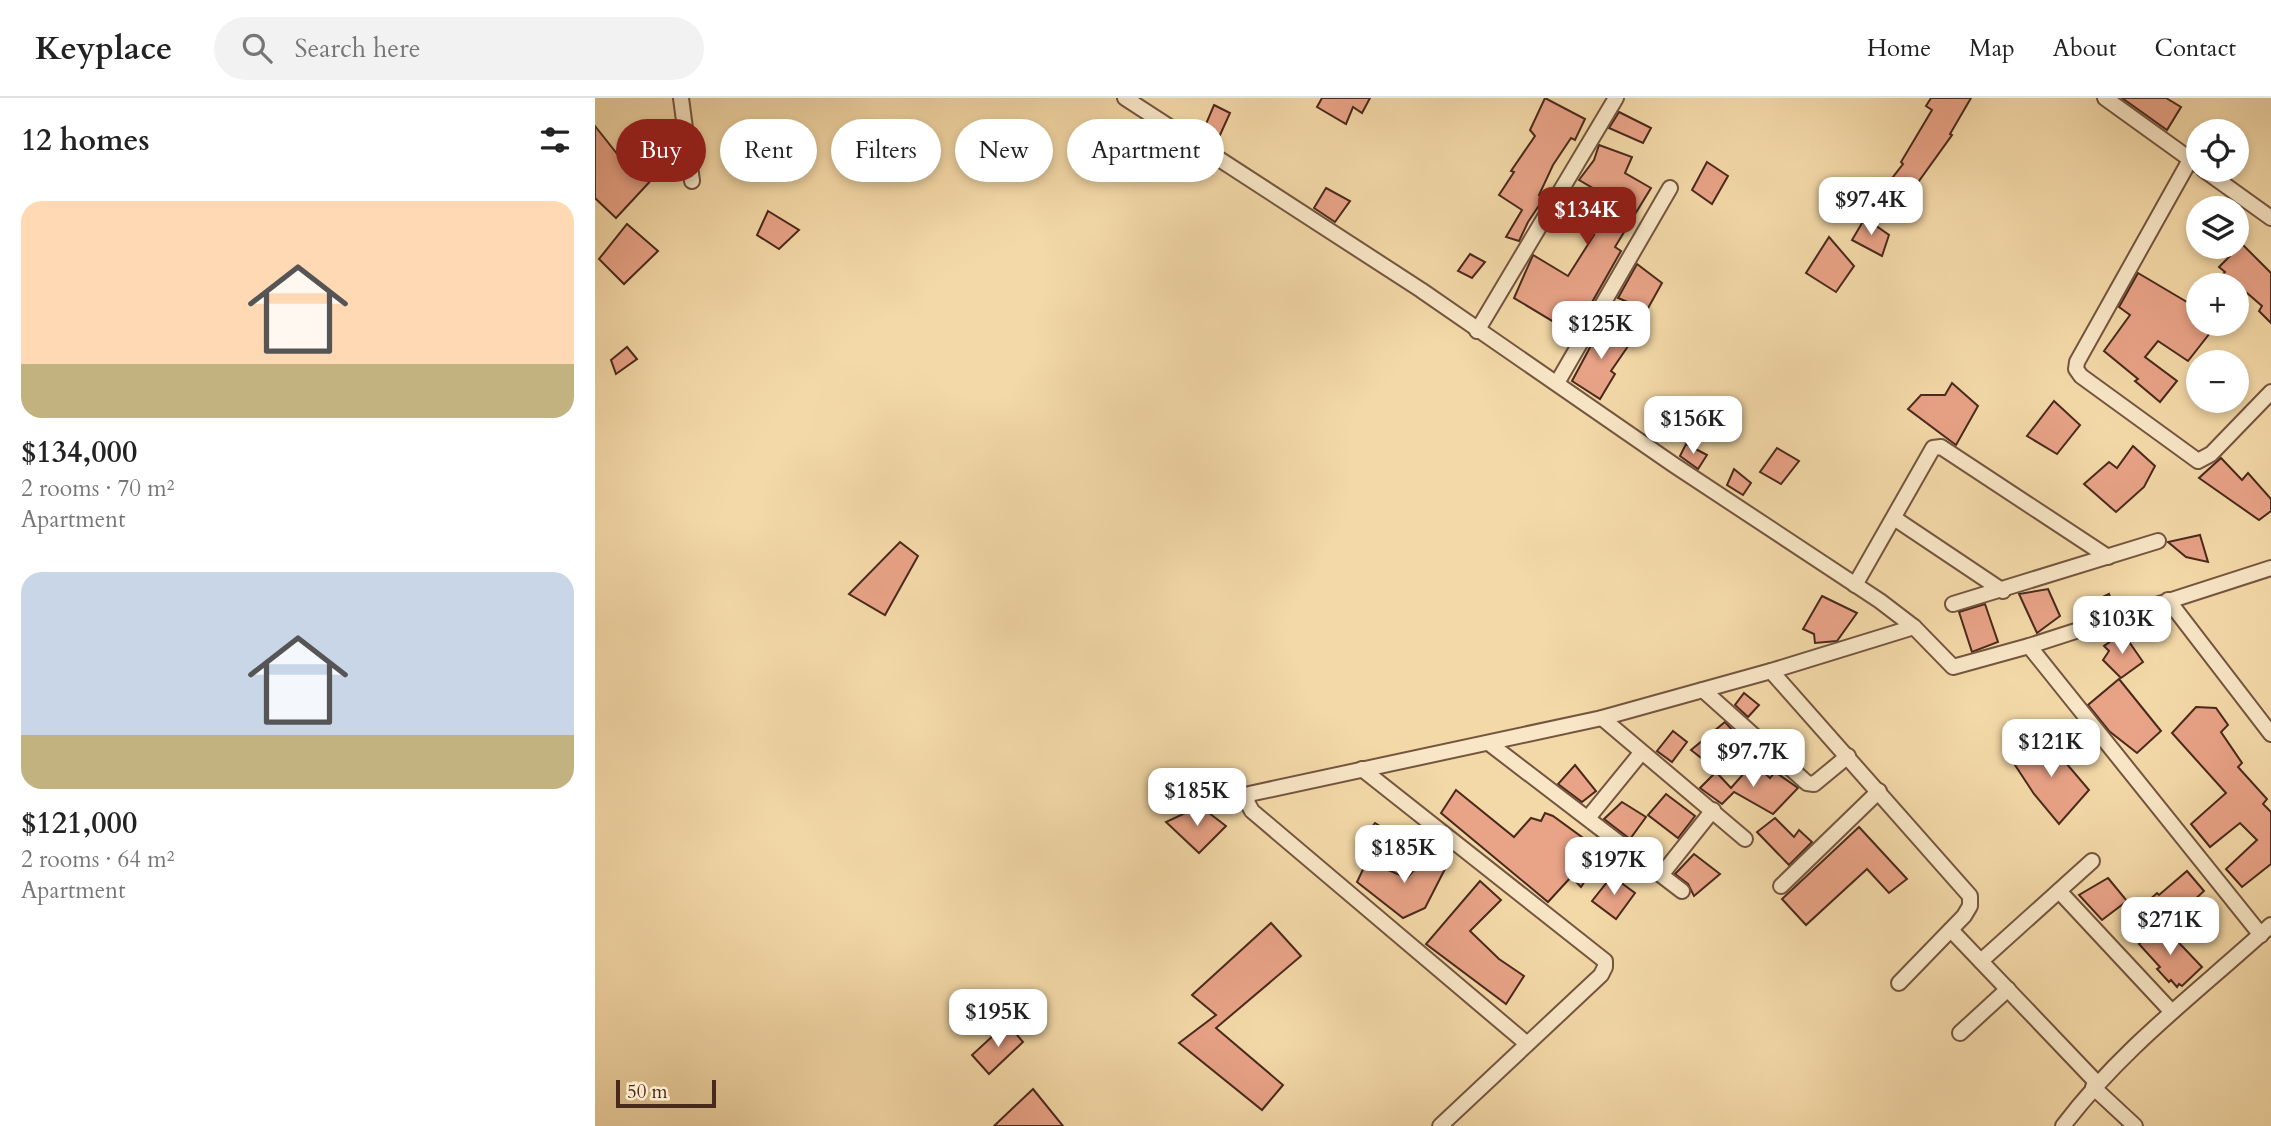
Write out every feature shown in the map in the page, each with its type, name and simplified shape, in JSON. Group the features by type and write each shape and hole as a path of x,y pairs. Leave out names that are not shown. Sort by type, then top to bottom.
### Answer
{"street":[{"path":"681,98 684,119"},
{"path":"1125,98 1421,290 1476,331 1557,383 1674,466 1855,585 1914,627 1953,667 2029,646 2271,568"},
{"path":"1476,331 1616,98"},
{"path":"2105,98 2186,157"},
{"path":"2186,177 2077,362 2076,369 2092,384 2197,461 2211,454 2271,392"},
{"path":"2221,182 2271,218"},
{"path":"1557,383 1670,188"},
{"path":"1855,585 1933,448 1941,447 2108,557"},
{"path":"1893,518 2003,591"},
{"path":"1953,604 2003,591 2158,541"},
{"path":"2168,600 2271,734"},
{"path":"1526,1043 1252,811 1247,802 1249,794 1602,718 1772,671 1914,627"},
{"path":"2029,646 2266,930 2212,979 2171,1011 2095,1085 2063,1126"},
{"path":"1772,671 1970,895 1971,906 1899,983"},
{"path":"1703,690 1807,783 1814,784 1848,756"},
{"path":"1602,718 1745,839"},
{"path":"1490,744 1682,891"},
{"path":"1588,818 1641,753"},
{"path":"1362,769 1605,961 1601,975 1440,1126"},
{"path":"1781,886 1879,791"},
{"path":"1662,874 1713,810"},
{"path":"1981,961 2092,861"},
{"path":"2059,891 2171,1011"},
{"path":"1951,930 2136,1126"},
{"path":"1960,1033 2008,989"}],"building":[{"path":"1322,98 1370,98 1362,113 1353,107 1346,124 1317,107"},
{"path":"1545,98 1585,119 1575,140 1571,138 1553,165 1539,195 1544,198 1519,241 1506,237 1522,210 1499,195 1514,172 1511,171 1535,136 1530,130"},
{"path":"1931,98 1971,98 1950,134 1952,135 1914,188 1920,192 1901,218 1875,200 1903,164 1901,162 1932,110 1926,106"},
{"path":"2122,98 2166,98 2181,107 2167,130"},
{"path":"1214,105 1230,113 1224,126 1224,119 1208,119"},
{"path":"1619,112 1651,128 1643,143 1609,128"},
{"path":"595,126 616,152 616,182 650,182 616,218 595,198"},
{"path":"1599,145 1632,157 1625,173 1651,188 1615,247 1621,251 1574,334 1514,298 1533,255 1568,276 1594,235 1590,233 1608,197 1579,180 1594,160"},
{"path":"1707,162 1728,176 1712,204 1692,190"},
{"path":"1326,188 1350,201 1335,222 1314,208"},
{"path":"768,211 799,230 779,249 757,235"},
{"path":"1865,218 1889,235 1882,256 1852,240"},
{"path":"627,224 658,251 624,284 599,259"},
{"path":"1829,237 1854,266 1836,292 1806,273"},
{"path":"2249,251 2271,273 2271,323 2259,311 2262,306 2249,295 2249,273 2224,273 2219,267 2227,259 2249,259"},
{"path":"1470,254 1485,262 1472,278 1458,271"},
{"path":"1637,264 1662,283 1647,310 1618,298"},
{"path":"2138,273 2186,301 2186,336 2208,336 2197,350 2186,350 2186,360 2158,341 2145,357 2177,381 2160,402 2135,381 2138,379 2104,351 2130,315 2119,307"},
{"path":"1602,325 1633,339 1611,371 1615,374 1600,399 1572,381"},
{"path":"627,347 637,359 616,374 611,360"},
{"path":"1952,383 1978,406 1956,445 1908,409 1921,395 1945,395"},
{"path":"2054,401 2080,425 2057,454 2027,436"},
{"path":"1686,444 1707,455 1698,469 1680,456"},
{"path":"2133,446 2155,466 2144,487 2116,512 2084,484 2109,462 2117,468"},
{"path":"1777,448 1799,461 1781,484 1760,472"},
{"path":"2221,458 2242,480 2248,473 2271,499 2271,511 2259,520 2199,478"},
{"path":"1734,469 1751,483 1743,495 1727,485"},
{"path":"2200,535 2208,562 2186,557 2168,542"},
{"path":"900,542 918,556 885,615 849,594"},
{"path":"2048,589 2060,616 2037,633 2019,594"},
{"path":"2109,594 2114,608 2096,614 2088,604"},
{"path":"1822,596 1857,613 1837,641 1815,643 1814,634 1803,629"},
{"path":"1985,604 1998,642 1972,652 1959,612"},
{"path":"2123,633 2143,662 2121,678 2103,660 2109,651 2104,646"},
{"path":"2119,679 2161,731 2137,753 2109,731 2088,705"},
{"path":"1744,693 1759,705 1748,717 1735,705"},
{"path":"2196,707 2216,708 2228,725 2221,732 2242,763 2238,767 2267,799 2263,804 2271,812 2271,864 2242,887 2226,869 2257,840 2240,823 2210,847 2191,824 2226,793 2172,733"},
{"path":"1725,722 1741,740 1714,768 1691,750"},
{"path":"1673,731 1687,742 1672,762 1657,751"},
{"path":"2043,736 2089,790 2059,824 2034,794 2013,762"},
{"path":"1753,763 1770,778 1775,772 1798,788 1773,814 1734,792 1722,804 1700,788 1716,772 1731,788"},
{"path":"1575,765 1596,791 1582,802 1558,784"},
{"path":"1456,790 1514,837 1531,818 1541,821 1545,813 1553,816 1590,843 1583,852 1599,860 1581,887 1571,877 1548,902 1441,813"},
{"path":"1666,794 1695,816 1678,838 1648,815"},
{"path":"1622,802 1646,817 1630,839 1604,819"},
{"path":"1200,806 1226,826 1199,853 1166,822"},
{"path":"1775,818 1794,837 1799,830 1812,842 1789,865 1757,832"},
{"path":"1375,823 1396,836 1376,855 1360,842"},
{"path":"1859,827 1907,879 1889,893 1867,869 1806,925 1782,899"},
{"path":"1429,853 1447,865 1425,908 1403,918 1357,882 1367,861 1407,878"},
{"path":"1694,854 1720,874 1694,896 1688,884 1675,874"},
{"path":"2187,871 2204,891 2165,927 2155,915 2158,912 2148,901"},
{"path":"1612,876 1635,893 1616,919 1592,901"},
{"path":"2108,878 2127,901 2102,920 2079,895"},
{"path":"1480,881 1501,900 1470,931 1499,959 1524,976 1506,1004 1426,944"},
{"path":"1271,923 1301,956 1216,1028 1283,1085 1262,1110 1179,1043 1216,1015 1192,995"},
{"path":"2161,924 2202,967 2182,986 2179,984 2177,987 2171,980 2169,982 2157,969 2160,967 2139,944"},
{"path":"1007,1023 1023,1042 989,1074 972,1055"},
{"path":"1033,1089 1063,1126 994,1126"}]}
